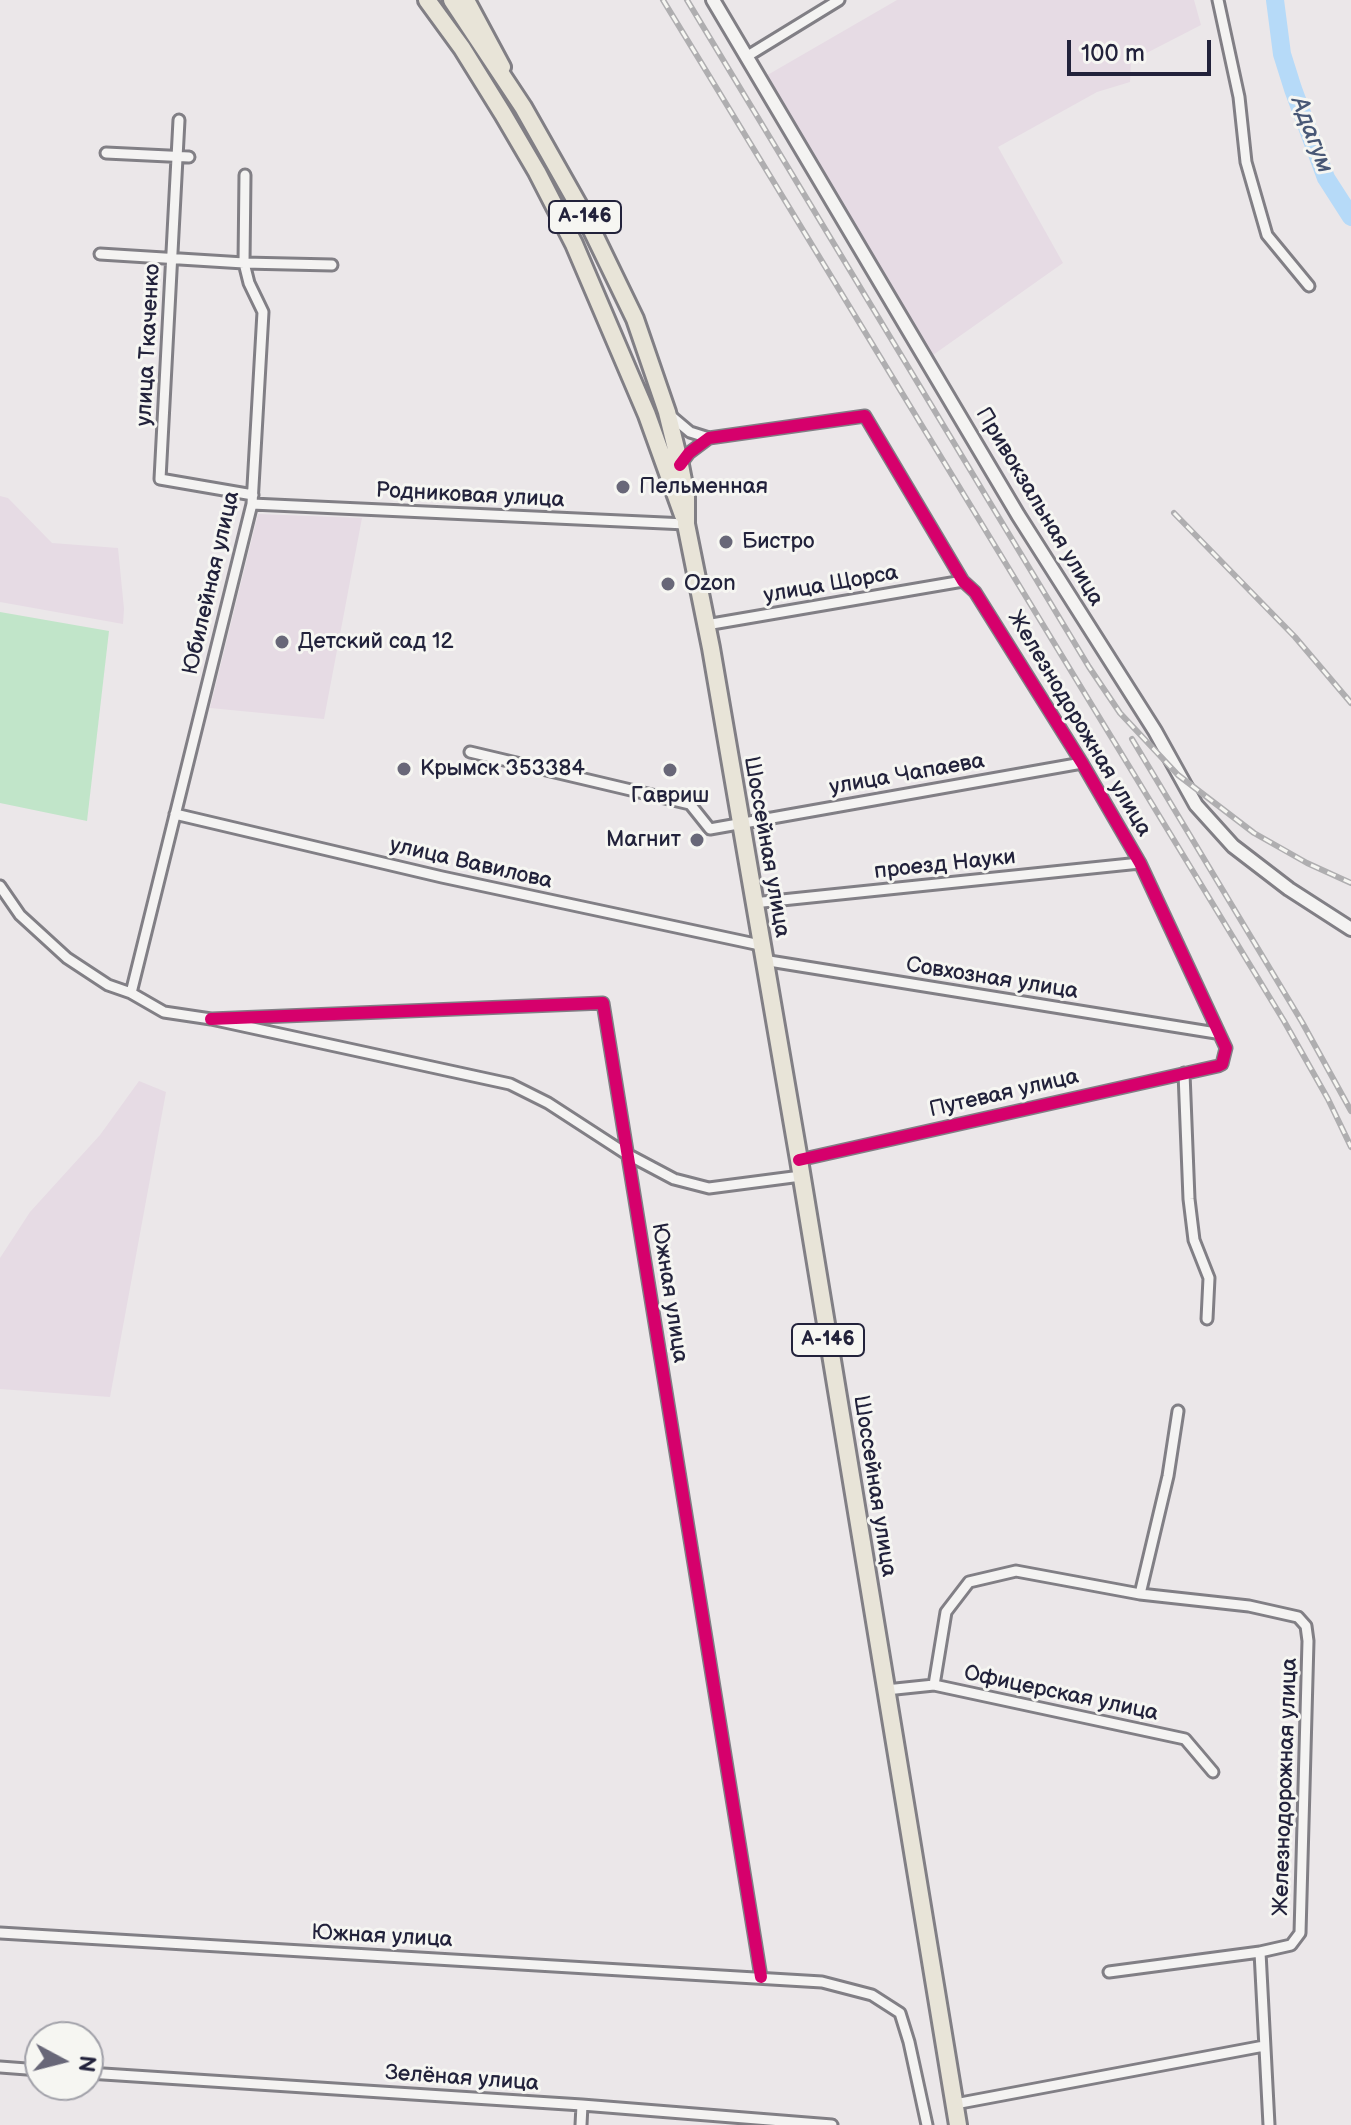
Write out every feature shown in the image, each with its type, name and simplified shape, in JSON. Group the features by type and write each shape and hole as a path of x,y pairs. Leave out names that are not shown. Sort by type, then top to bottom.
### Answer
{"highway":[{"name":"А-146","path":"427,0 462,48 503,114 574,244 647,415 686,524"},
{"name":"А-146","path":"452,0 523,107 588,222 635,319 667,412 686,496 686,524"},
{"name":"Шоссейная улица","path":"686,524 800,1168 958,2125"}],"main road":[{"name":"А-146","path":"467,0 523,107"},
{"name":"Привокзальная улица","path":"713,0 1018,515 1155,731 1196,805 1225,838 1258,865 1351,929"}],"street":[{"path":"746,57 839,0"},
{"path":"1218,0 1239,97 1246,162 1267,235 1309,286"},
{"name":"улица Ткаченко","path":"179,120 160,479 253,499"},
{"path":"106,153 189,157"},
{"name":"Юбилейная улица","path":"131,993 253,499 263,312 249,283 244,263 245,175"},
{"path":"100,254 332,265"},
{"path":"667,412 679,426 709,438"},
{"name":"Железнодорожная улица","path":"709,438 865,416 963,581 975,592 1082,763 1140,863 1216,1033 1226,1048 1222,1064 1218,1066"},
{"path":"680,465 689,453 709,438"},
{"name":"Родниковая улица","path":"253,499 686,524"},
{"name":"улица Щорса","path":"706,625 963,581"},
{"name":"улица Чапаева","path":"470,752 690,804 710,829 1082,763"},
{"name":"улица Вавилова","path":"175,814 761,953"},
{"name":"проезд Науки","path":"753,904 1140,863"},
{"path":"0,886 20,915 67,958 108,985 131,993 164,1012 211,1019"},
{"name":"Совхозная улица","path":"761,953 1216,1033"},
{"name":"Южная улица","path":"211,1019 603,1003 761,1977"},
{"name":"Путевая улица","path":"211,1019 510,1084 548,1103 625,1153 674,1179 709,1188 800,1168 832,1155 1218,1066"},
{"path":"1184,1073 1189,1199 1194,1240 1209,1278 1207,1319"},
{"path":"934,1685 946,1612 969,1582 1016,1571 1140,1594 1168,1476 1178,1411"},
{"name":"Железнодорожная улица","path":"1109,1972 1260,1952 1291,1945 1300,1933 1306,1626 1298,1617 1249,1606 1140,1594"},
{"name":"Офицерская улица","path":"886,1690 934,1685 1185,1739 1213,1772"},
{"name":"Южная улица","path":"0,1933 822,1982 872,1995 900,2013 927,2125"},
{"path":"1260,1952 1269,2125"},
{"path":"955,2104 1264,2046"},
{"path":"0,2067 24,2069"},
{"name":"Зелёная улица","path":"104,2074 582,2105 832,2125"},
{"path":"581,2125 582,2105"}],"shaded area":[{"path":"897,0 1194,0 1201,25 1131,61 1130,82 1097,92 998,147 1063,263 933,355 764,77"},
{"path":"0,496 8,498 52,543 118,548 123,624 0,602"},
{"name":"Детский сад 12","path":"258,514 362,518 324,719 210,708"},
{"path":"139,1081 166,1092 110,1397 0,1389 0,1258 30,1212 100,1135"}],"green space":[{"path":"0,612 109,631 87,821 0,803"}],"waterway":[{"name":"Адагум","path":"1275,0 1282,54 1293,89 1326,178 1351,217"}],"railway":[{"path":"663,0 1284,1021 1351,1147"},
{"path":"687,0 1089,667 1120,713 1178,775 1254,833 1351,883"},
{"path":"1174,513 1295,637 1351,703"},
{"path":"1132,739 1302,1022 1351,1111"}],"cycle path":[{"path":"680,465 689,453 709,438 865,416 963,581 975,592 1082,763 1140,863 1226,1048 1222,1064 1218,1066 799,1160"},
{"path":"211,1019 603,1003 761,1977"}],"place":[{"name":"Пельменная","path":"623,487"},
{"name":"Бистро","path":"726,542"},
{"name":"Ozon","path":"668,584"},
{"name":"Детский сад 12","path":"282,642"},
{"name":"Крымск 353384","path":"404,769"},
{"name":"Гавриш","path":"670,770"},
{"name":"Магнит","path":"697,840"}]}
